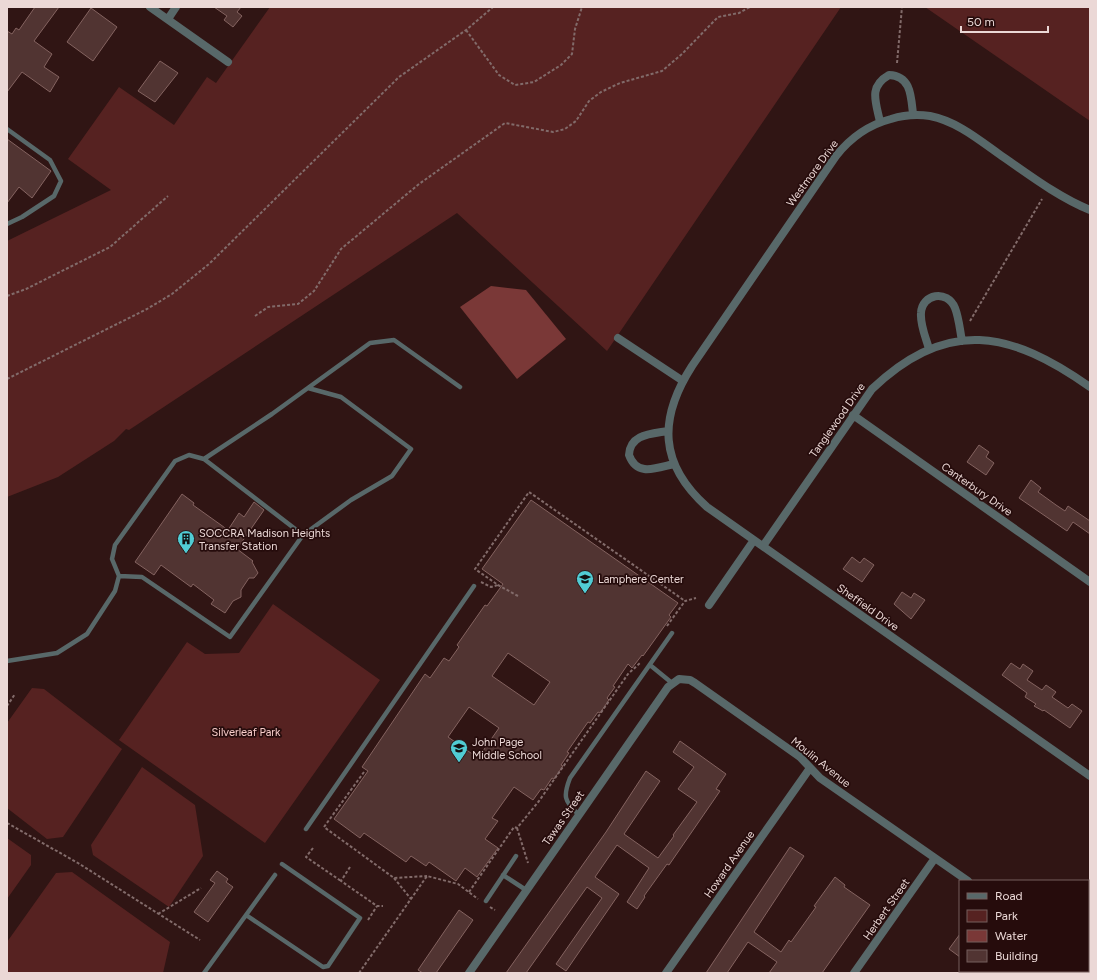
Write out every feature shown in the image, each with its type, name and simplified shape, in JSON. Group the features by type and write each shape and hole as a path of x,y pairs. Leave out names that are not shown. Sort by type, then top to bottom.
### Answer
{"street":[{"path":"150,7 228,62"},
{"path":"168,19 176,7"},
{"path":"880,122 875,90 877,84 889,75 897,75 904,79 910,88 913,114"},
{"name":"Westmore Drive","path":"668,431 673,401 683,381 836,156 856,135 880,122 913,114 930,116 959,127 1054,191 1090,210"},
{"path":"929,349 921,314 924,304 934,296 944,297 956,308 962,341"},
{"path":"618,338 683,381"},
{"name":"Tanglewood Drive","path":"763,546 872,389 889,373 906,361 929,349 962,341 996,342 1031,351 1056,364 1090,387"},
{"name":"Canterbury Drive","path":"853,415 1090,582"},
{"path":"668,431 640,436 632,445 629,455 636,467 642,470 674,464"},
{"name":"Sheffield Drive","path":"668,431 674,464 677,472 692,494 707,507 1090,776"},
{"path":"708,605 754,540"},
{"name":"Moulin Avenue","path":"675,681 690,680 695,683 800,757 820,778 967,880"},
{"name":"Tawas Street","path":"468,973 578,814 675,681"},
{"name":"Howard Avenue","path":"666,973 810,768"},
{"name":"Herbert Street","path":"854,973 935,858"}],"lane":[{"path":"7,129 50,160 61,181 54,196 22,217 7,224"},
{"path":"204,459 272,414 370,343 394,340 460,387"},
{"path":"119,576 142,577 230,637 303,535 351,500 392,476 410,449 341,397 308,388"},
{"path":"7,661 57,653 87,634 115,591 119,576 112,559 114,545 175,461 189,455 204,459 303,535"},
{"path":"306,829 474,586"},
{"path":"578,814 568,805 566,797 565,790 570,778 672,633"},
{"path":"650,665 675,681"},
{"path":"485,902 516,856"},
{"path":"246,915 323,967 328,966 360,918 282,864"},
{"path":"204,973 275,875"},
{"path":"503,875 526,890"}],"path":[{"path":"7,379 147,309 172,294 209,264 399,76 466,30 493,7"},
{"path":"466,30 499,75 515,85 534,82 560,65 572,54 575,29 582,7"},
{"path":"255,316 268,307 298,304 309,296 314,291 341,249 419,184 505,123 553,132 565,129 576,121 589,101 600,92 620,83 662,71 682,54 718,16 739,13 750,7"},
{"path":"898,63 902,7"},
{"path":"7,296 26,289 110,247 168,196"},
{"path":"970,321 1042,199"},
{"path":"518,596 474,569 528,492 685,601"},
{"path":"484,584 491,586 498,585"},
{"path":"665,630 685,601 696,598"},
{"path":"469,892 514,827 517,828 539,801 628,674 643,659"},
{"path":"7,706 15,694"},
{"path":"364,772 324,827 394,878 411,900"},
{"path":"7,823 78,863 200,940"},
{"path":"517,828 528,863"},
{"path":"313,848 306,857 377,906 383,906"},
{"path":"341,881 350,867"},
{"path":"394,878 427,876 458,884 495,910"},
{"path":"359,973 427,876"},
{"path":"158,914 201,888"}],"green space":[{"path":"270,7 841,7 607,351 457,213 129,430 126,429 114,441 58,477 7,497 7,241 111,190 68,159 119,87 174,125 207,77 216,83"},
{"path":"925,7 1090,7 1090,121"},
{"name":"Silverleaf Park","path":"273,604 380,680 265,843 119,740 187,642 205,654 239,653"},
{"path":"32,688 44,689 122,749 63,837 47,839 7,808 7,723"},
{"path":"142,767 195,805 203,856 169,907 93,855 91,845"},
{"path":"7,838 31,855 31,865 7,899"},
{"path":"72,872 170,942 163,973 7,973 7,942 56,873"}],"water":[{"path":"491,286 526,290 566,339 517,379 460,307"}],"building":[{"path":"35,7 59,7 34,41 52,54 44,67 59,77 50,92 22,72 7,92 7,31 12,34 16,28 19,30"},
{"path":"214,7 241,7 237,12 242,16 233,27 224,20 227,16"},
{"path":"91,8 117,27 93,61 67,42"},
{"path":"160,61 178,73 155,102 138,91"},
{"path":"7,139 51,171 32,198 19,187 7,203"},
{"path":"979,445 989,452 986,457 994,463 986,475 967,462"},
{"path":"1031,480 1041,488 1038,492 1056,505 1065,511 1068,506 1090,521 1090,534 1073,522 1067,531 1019,498"},
{"name":"SOCCRA Madison Heights Transfer Station","path":"182,494 194,503 193,505 228,530 239,513 244,517 254,502 264,510 237,549 253,561 252,562 258,573 254,578 249,578 241,590 241,597 233,601 225,613 211,604 214,600 193,584 191,587 161,565 154,575 135,562"},
{"path":"531,500 678,603 669,615 671,617 643,656 642,655 632,668 628,664 613,686 615,687 607,698 609,700 600,713 598,712 590,723 588,722 567,752 569,753 561,765 563,766 554,779 552,778 544,790 541,789 533,800 514,787 492,818 498,821 485,839 498,848 477,877 465,868 456,881 429,862 426,866 411,856 406,862 364,833 360,838 334,819 368,771 362,767 425,674 430,678 444,658 449,661 459,647 457,645 485,605 487,606 503,584 482,569","holes":["508,653 550,682 534,705 492,676","469,707 499,728 478,758 448,737"]},
{"path":"852,557 860,563 864,558 874,565 862,582 843,569"},
{"path":"902,592 911,598 914,593 925,600 911,619 894,604"},
{"path":"1011,663 1020,669 1023,664 1033,671 1027,680 1042,690 1046,685 1056,692 1052,697 1068,708 1072,704 1082,711 1070,728 1044,710 1043,711 1034,706 1036,704 1025,697 1027,693 1002,675"},
{"path":"680,741 726,774 716,789 720,791 669,865 667,864 644,896 645,897 637,909 627,902 649,868 617,845 595,877 619,894 566,971 556,964 602,898 587,887 526,973 506,973 606,832 646,771 660,781 624,834 658,858 697,802 678,789 694,767 673,752"},
{"path":"790,847 804,856 754,932 781,952 789,940 791,942 835,877 845,885 844,887 870,905 822,973 769,973 777,962 748,942 727,973 706,973"},
{"path":"217,871 228,879 226,882 233,887 208,922 194,912 215,883 210,880"},
{"path":"459,910 473,920 436,973 423,973 418,970"},
{"path":"959,935 959,956 949,949"}],"place":[{"name":"SOCCRA Madison Heights Transfer Station","path":"186,554"},
{"name":"Lamphere Center","path":"585,594"},
{"name":"John Page Middle School","path":"459,763"}]}
